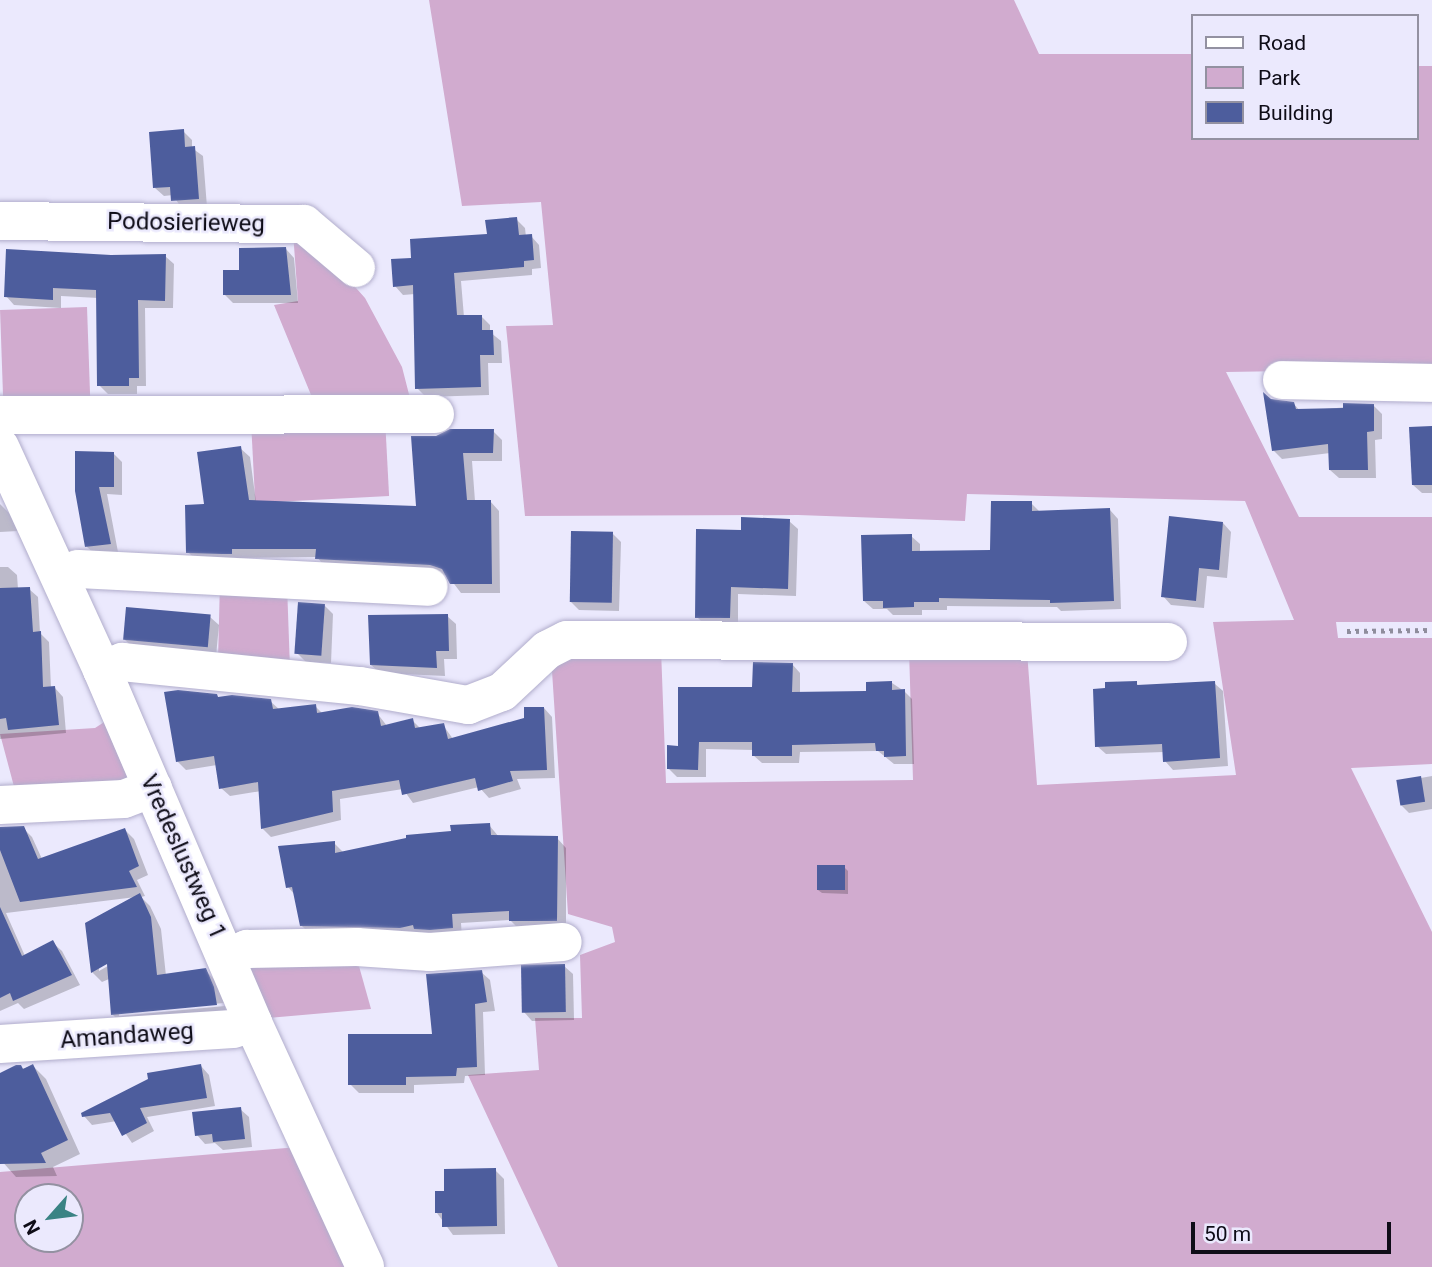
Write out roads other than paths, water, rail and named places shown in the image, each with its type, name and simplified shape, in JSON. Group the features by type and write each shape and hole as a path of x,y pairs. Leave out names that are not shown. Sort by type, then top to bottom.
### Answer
{"street":[{"name":"Podosierieweg","path":"0,221 304,224 356,268"},
{"path":"1282,380 1432,383"},
{"path":"0,415 435,414"},
{"name":"Vredeslustweg 1","path":"0,447 102,670 253,1023 365,1267"},
{"path":"60,575 78,569 429,587"},
{"path":"102,670 121,662 135,663 360,686 468,705 502,692 547,650 567,640 1168,642"},
{"path":"0,805 124,799 153,788"},
{"path":"227,957 247,949 357,947 430,952 563,942"},
{"name":"Amandaweg","path":"0,1044 233,1029 253,1023"}]}
